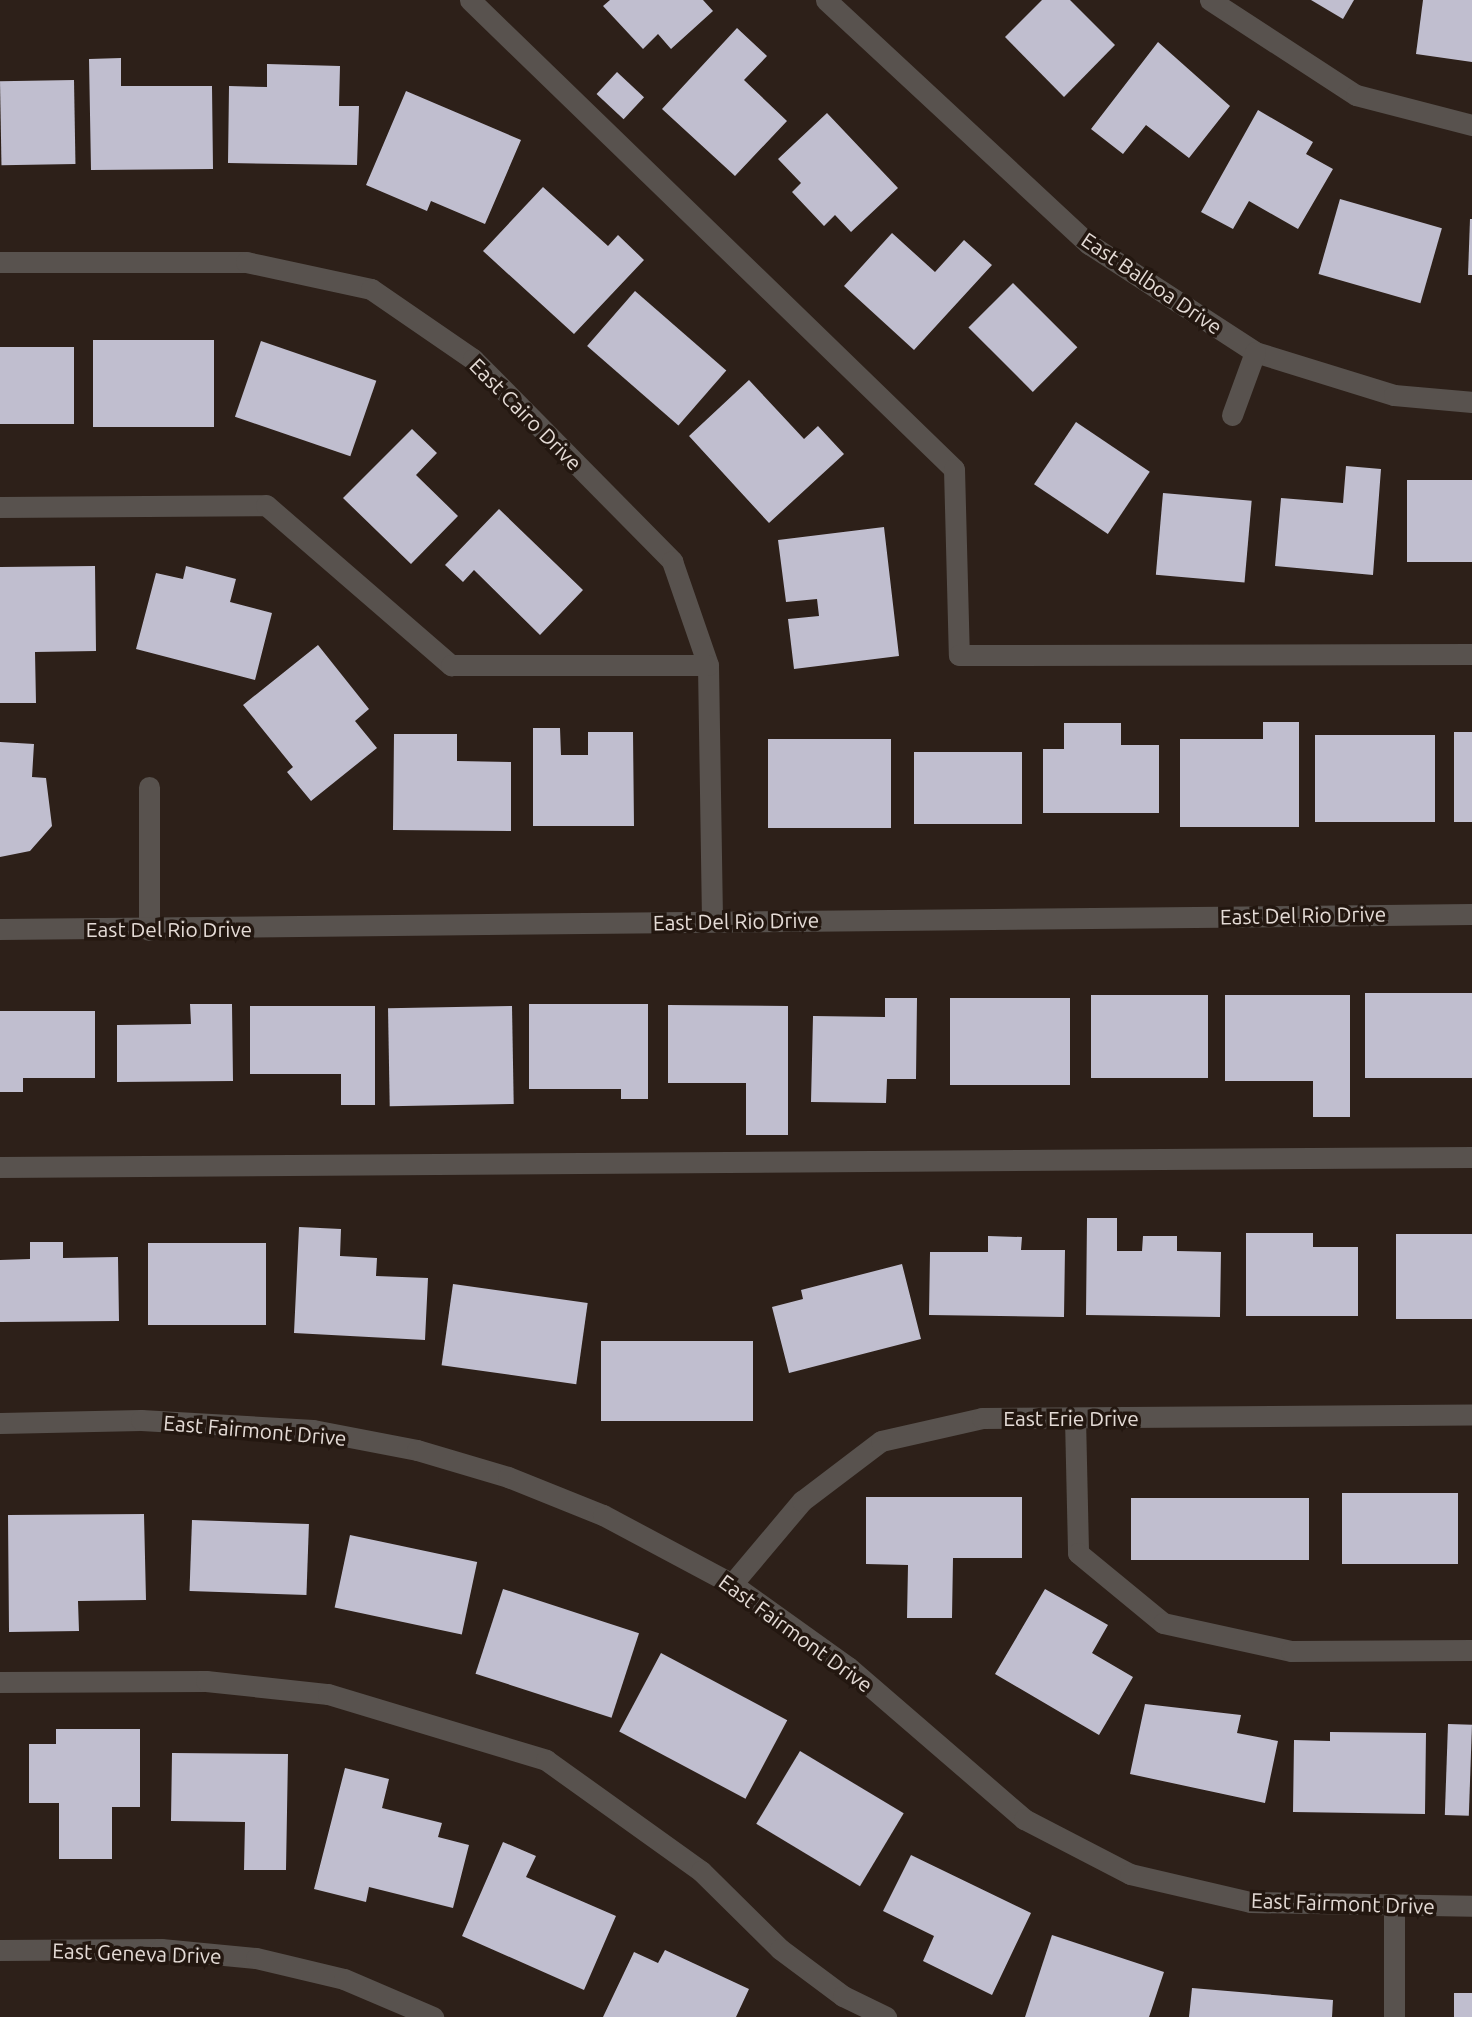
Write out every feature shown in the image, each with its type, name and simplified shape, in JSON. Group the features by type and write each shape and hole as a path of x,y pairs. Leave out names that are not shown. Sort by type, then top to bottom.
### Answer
{"street":[{"path":"470,0 954,469 959,655 1472,654"},
{"name":"East Balboa Drive","path":"826,0 1089,244 1255,352 1394,396 1472,402"},
{"path":"1210,0 1356,95 1472,125"},
{"name":"East Cairo Drive","path":"0,262 246,262 372,289 473,359 672,561 709,666 712,921"},
{"path":"1231,415 1255,352"},
{"path":"0,507 266,505 451,666 709,666"},
{"path":"149,787 149,930"},
{"name":"East Del Rio Drive","path":"0,929 149,930 712,921 1472,914"},
{"path":"0,1167 1472,1157"},
{"name":"East Erie Drive","path":"732,1584 802,1501 880,1441 982,1418 1472,1415"},
{"path":"1075,1418 1078,1553 1163,1623 1291,1651 1472,1650"},
{"name":"East Fairmont Drive","path":"0,1423 236,1423 417,1450 603,1515 732,1584 848,1667 1024,1819 1130,1874 1250,1902 1394,1907 1472,1906"},
{"path":"0,1682 206,1681 328,1694 546,1760 701,1871 780,1949 843,1996 886,2017"},
{"path":"1394,1907 1394,2017"},
{"name":"East Geneva Drive","path":"0,1950 161,1949 256,1958 344,1979 433,2017"}],"building":[{"path":"610,0 703,0 713,11 671,49 658,34 643,49 603,6"},
{"path":"1042,0 1070,0 1115,45 1064,97 1005,37"},
{"path":"1311,0 1354,0 1343,19"},
{"path":"1423,0 1472,0 1472,62 1416,54"},
{"path":"737,28 767,56 744,80 787,121 735,176 662,109"},
{"path":"1158,42 1230,106 1189,158 1146,125 1123,154 1091,129"},
{"path":"121,58 121,86 212,86 213,169 91,170 89,59"},
{"path":"267,64 340,66 339,106 359,106 357,165 228,163 229,86 267,87"},
{"path":"617,72 644,97 624,119 597,94"},
{"path":"74,80 75,164 1,165 0,81"},
{"path":"406,91 521,140 485,224 431,201 427,211 366,185"},
{"path":"1258,110 1313,142 1306,154 1333,169 1298,229 1249,201 1233,229 1201,212"},
{"path":"827,113 898,188 851,232 835,215 824,226 792,192 801,183 778,159"},
{"path":"543,187 608,246 618,235 644,260 574,334 483,251"},
{"path":"1340,199 1442,228 1420,303 1319,274"},
{"path":"1470,219 1472,275 1468,275"},
{"path":"892,233 935,272 964,240 992,265 914,350 844,286"},
{"path":"1013,283 1077,347 1033,392 968,328"},
{"path":"635,291 726,370 678,425 587,346"},
{"path":"93,340 214,340 214,427 93,427"},
{"path":"261,341 376,381 350,456 235,417"},
{"path":"0,347 74,347 74,424 0,424"},
{"path":"749,380 804,439 818,426 844,454 769,523 689,436"},
{"path":"1076,422 1150,472 1108,534 1034,484"},
{"path":"412,429 437,453 416,475 458,516 411,564 343,498"},
{"path":"1346,466 1381,469 1373,575 1275,566 1281,498 1343,503"},
{"path":"1407,480 1472,480 1472,562 1407,562"},
{"path":"1163,493 1252,501 1245,582 1156,575"},
{"path":"499,509 583,590 540,635 474,570 463,582 445,565"},
{"path":"884,527 899,656 794,669 788,619 819,616 817,599 786,602 778,540"},
{"path":"95,566 96,651 35,652 36,703 0,703 0,567"},
{"path":"186,566 236,579 230,602 272,613 255,680 136,649 156,573 183,579"},
{"path":"318,645 369,709 355,721 377,748 311,801 287,772 293,767 243,705"},
{"path":"1263,722 1299,722 1299,827 1180,827 1180,739 1263,739"},
{"path":"1064,723 1121,723 1121,745 1159,745 1159,813 1043,813 1043,749 1064,749"},
{"path":"533,728 560,728 561,755 588,755 588,732 633,732 634,826 533,826"},
{"path":"1454,732 1472,732 1472,822 1454,822"},
{"path":"394,734 457,734 457,761 511,762 511,831 393,830"},
{"path":"1315,735 1435,735 1435,822 1315,822"},
{"path":"768,739 891,739 891,828 768,828"},
{"path":"0,742 34,744 32,777 46,778 52,826 30,851 0,857"},
{"path":"914,752 1022,752 1022,824 914,824"},
{"path":"1365,993 1472,993 1472,1078 1365,1078"},
{"path":"1091,995 1208,995 1208,1078 1091,1078"},
{"path":"1225,995 1350,995 1350,1117 1313,1117 1313,1081 1225,1081"},
{"path":"885,998 917,998 916,1079 887,1079 886,1103 811,1102 813,1016 885,1017"},
{"path":"950,998 1070,998 1070,1085 950,1085"},
{"path":"190,1004 232,1004 233,1081 117,1082 117,1025 191,1024"},
{"path":"529,1004 648,1004 648,1099 621,1099 621,1089 529,1089"},
{"path":"668,1005 788,1006 788,1135 746,1135 746,1083 668,1083"},
{"path":"250,1006 375,1006 375,1105 341,1105 341,1074 250,1074"},
{"path":"512,1006 514,1104 390,1106 388,1008"},
{"path":"0,1011 95,1011 95,1078 23,1078 23,1092 0,1092"},
{"path":"1087,1218 1117,1218 1117,1251 1142,1251 1143,1236 1177,1236 1177,1251 1221,1252 1220,1317 1086,1315"},
{"path":"299,1227 341,1229 340,1256 377,1258 376,1276 428,1278 425,1340 294,1333"},
{"path":"1246,1233 1313,1233 1313,1247 1358,1247 1358,1316 1246,1316"},
{"path":"1396,1234 1472,1234 1472,1319 1396,1319"},
{"path":"988,1236 1022,1237 1021,1250 1065,1250 1064,1317 929,1315 930,1252 988,1252"},
{"path":"30,1242 63,1242 63,1258 118,1257 119,1321 0,1322 0,1260 30,1259"},
{"path":"148,1243 266,1243 266,1325 148,1325"},
{"path":"902,1264 921,1339 789,1373 772,1307 803,1299 801,1290"},
{"path":"453,1284 588,1303 576,1384 442,1365"},
{"path":"601,1341 753,1341 753,1421 601,1421"},
{"path":"1342,1493 1458,1493 1458,1564 1342,1564"},
{"path":"866,1497 1022,1497 1022,1558 953,1558 952,1618 907,1618 908,1565 866,1564"},
{"path":"1131,1498 1309,1498 1309,1560 1131,1560"},
{"path":"144,1514 146,1600 78,1601 79,1631 9,1632 8,1515"},
{"path":"192,1520 309,1524 306,1595 190,1591"},
{"path":"350,1535 477,1562 462,1634 335,1607"},
{"path":"503,1589 639,1633 611,1718 475,1674"},
{"path":"1045,1589 1108,1625 1092,1653 1133,1677 1099,1735 995,1674"},
{"path":"661,1653 787,1720 745,1799 619,1732"},
{"path":"1145,1704 1241,1715 1237,1733 1278,1741 1265,1803 1130,1774"},
{"path":"1448,1724 1472,1725 1469,1816 1445,1815"},
{"path":"56,1729 140,1729 140,1807 112,1807 112,1859 59,1859 59,1803 29,1803 29,1744 56,1744"},
{"path":"1330,1732 1426,1733 1425,1814 1293,1812 1294,1740 1330,1741"},
{"path":"800,1751 904,1813 860,1886 756,1824"},
{"path":"172,1753 288,1754 286,1870 244,1870 245,1822 171,1821"},
{"path":"345,1768 389,1779 382,1808 442,1823 438,1837 469,1845 453,1908 369,1887 366,1902 314,1889"},
{"path":"503,1842 536,1856 526,1877 616,1916 584,1990 462,1936"},
{"path":"911,1855 1031,1913 992,1995 923,1961 934,1936 883,1911"},
{"path":"1052,1935 1164,1972 1149,2017 1025,2017"},
{"path":"665,1950 749,1989 736,2017 603,2017 634,1952 658,1963"},
{"path":"1192,1988 1333,2000 1332,2017 1189,2017"},
{"path":"1454,1993 1472,1993 1472,2017 1454,2017"}]}
